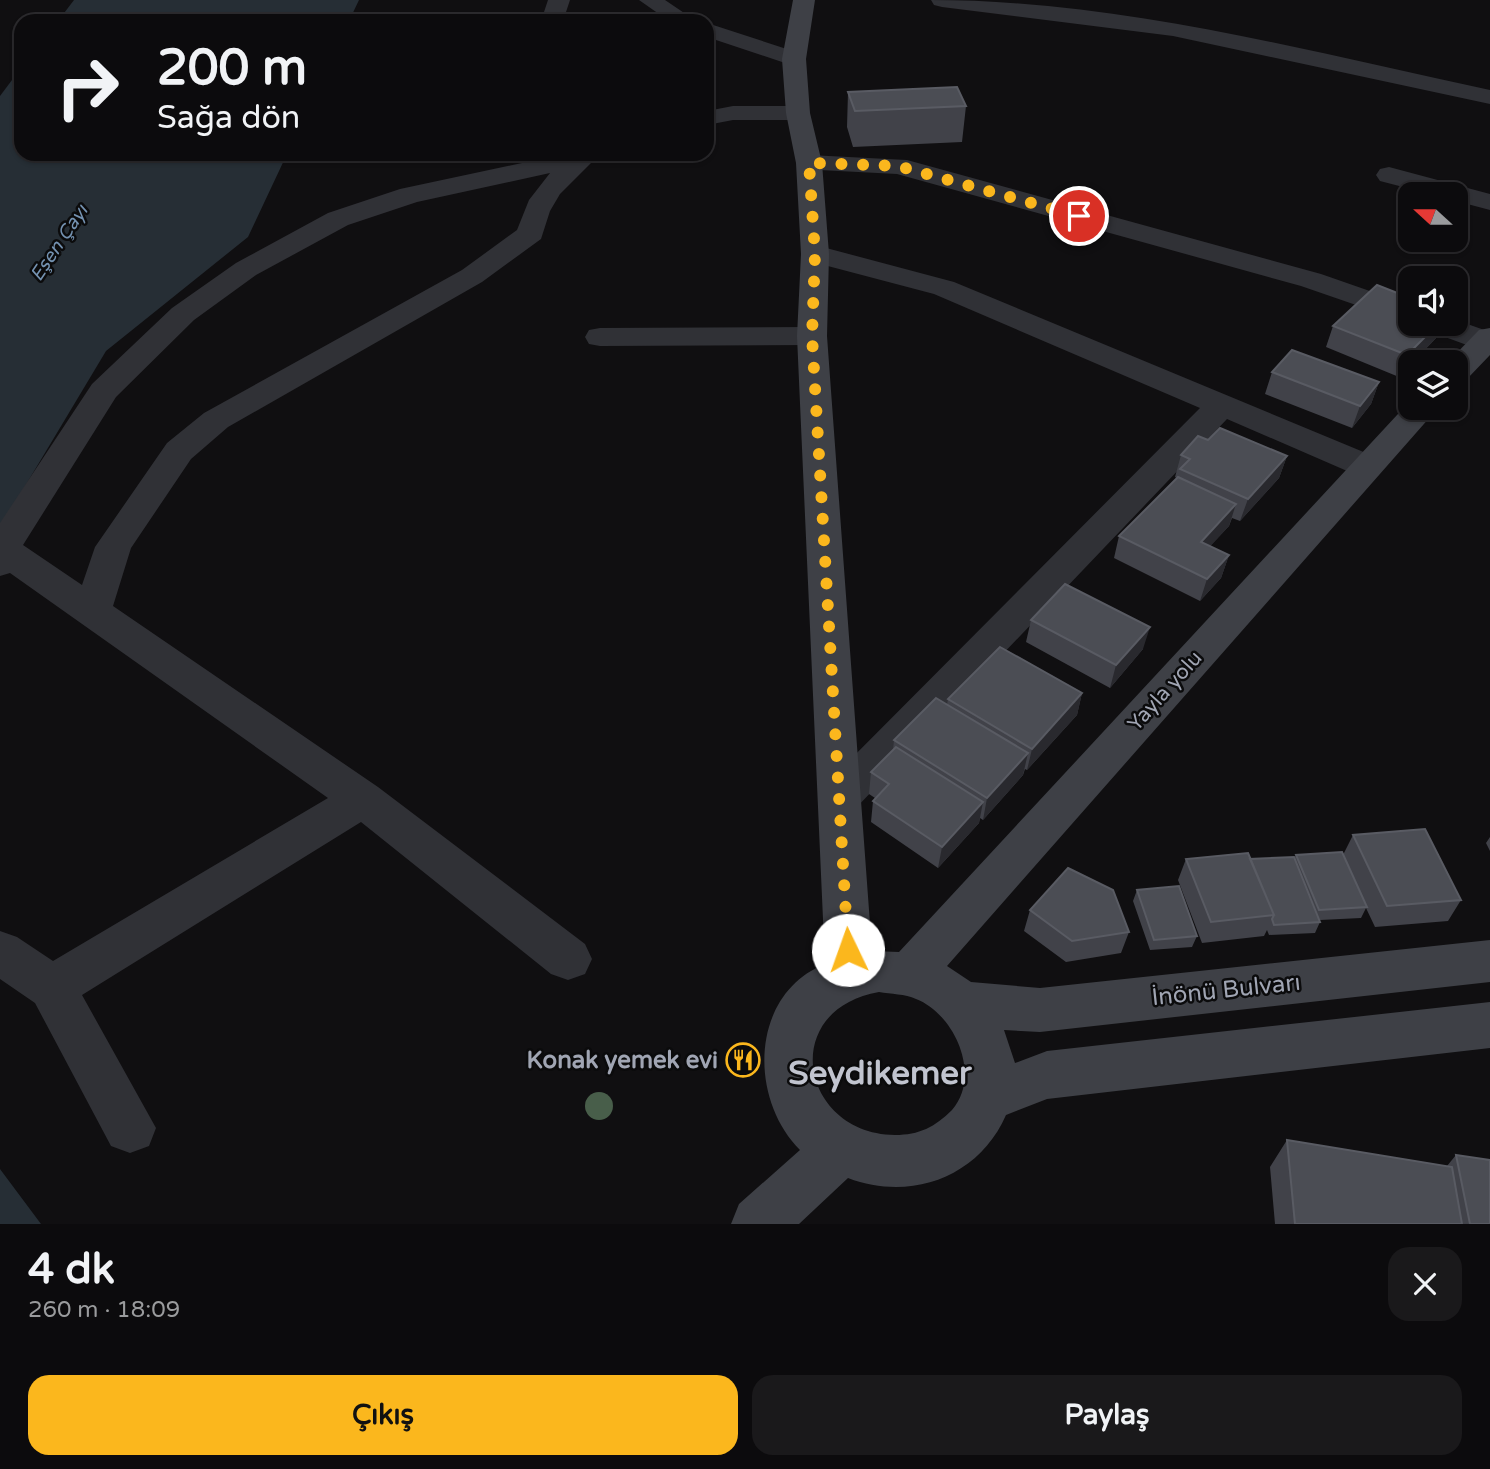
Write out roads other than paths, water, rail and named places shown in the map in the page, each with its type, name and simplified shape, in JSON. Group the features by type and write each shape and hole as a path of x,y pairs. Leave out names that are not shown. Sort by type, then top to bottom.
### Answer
{"street":[{"path":"650,0 673,14"},
{"path":"804,0 794,59 798,113 809,163 815,254 812,336 850,976"},
{"path":"942,0 1173,29 1490,97"},
{"path":"714,32 794,59"},
{"path":"714,117 733,113 798,113"},
{"path":"563,161 410,195 338,219 246,269 183,314 103,391 1,556 92,611 363,799 568,959"},
{"path":"92,611 113,547 179,451 216,420 472,276 530,233 531,220 563,172 578,161"},
{"path":"809,163 898,166 1311,280 1398,311"},
{"path":"1389,175 1490,202"},
{"path":"815,254 944,288 1366,466"},
{"path":"1468,333 1488,339 1468,360"},
{"path":"600,337 812,336"},
{"path":"840,797 1221,406"},
{"name":"Yayla yolu","path":"909,975 1366,466 1410,420"},
{"path":"51,988 245,867 363,799"},
{"path":"0,952 51,988 130,1128"},
{"name":"İnönü Bulvarı","path":"961,1004 1040,1010 1490,961"},
{"path":"879,971 909,975 938,986 961,1004 982,1032 991,1064 988,1097 974,1127 947,1149 914,1162 876,1161 841,1148 812,1125 794,1096 786,1062 790,1034 803,1008 825,989 850,976 879,971"},
{"path":"988,1097 1048,1075 1490,1025"},
{"path":"759,1224 841,1148"}],"water":[{"path":"74,0 359,0 352,14 63,14"},
{"name":"Eşen Çayı","path":"14,77 14,161 284,161 248,237 106,351 0,528 0,96"},
{"path":"0,1169 41,1224 0,1224"}],"place":[{"name":"Konak yemek evi","path":"743,1060"}],"district":[{"name":"Seydikemer","path":"880,1073"}]}
